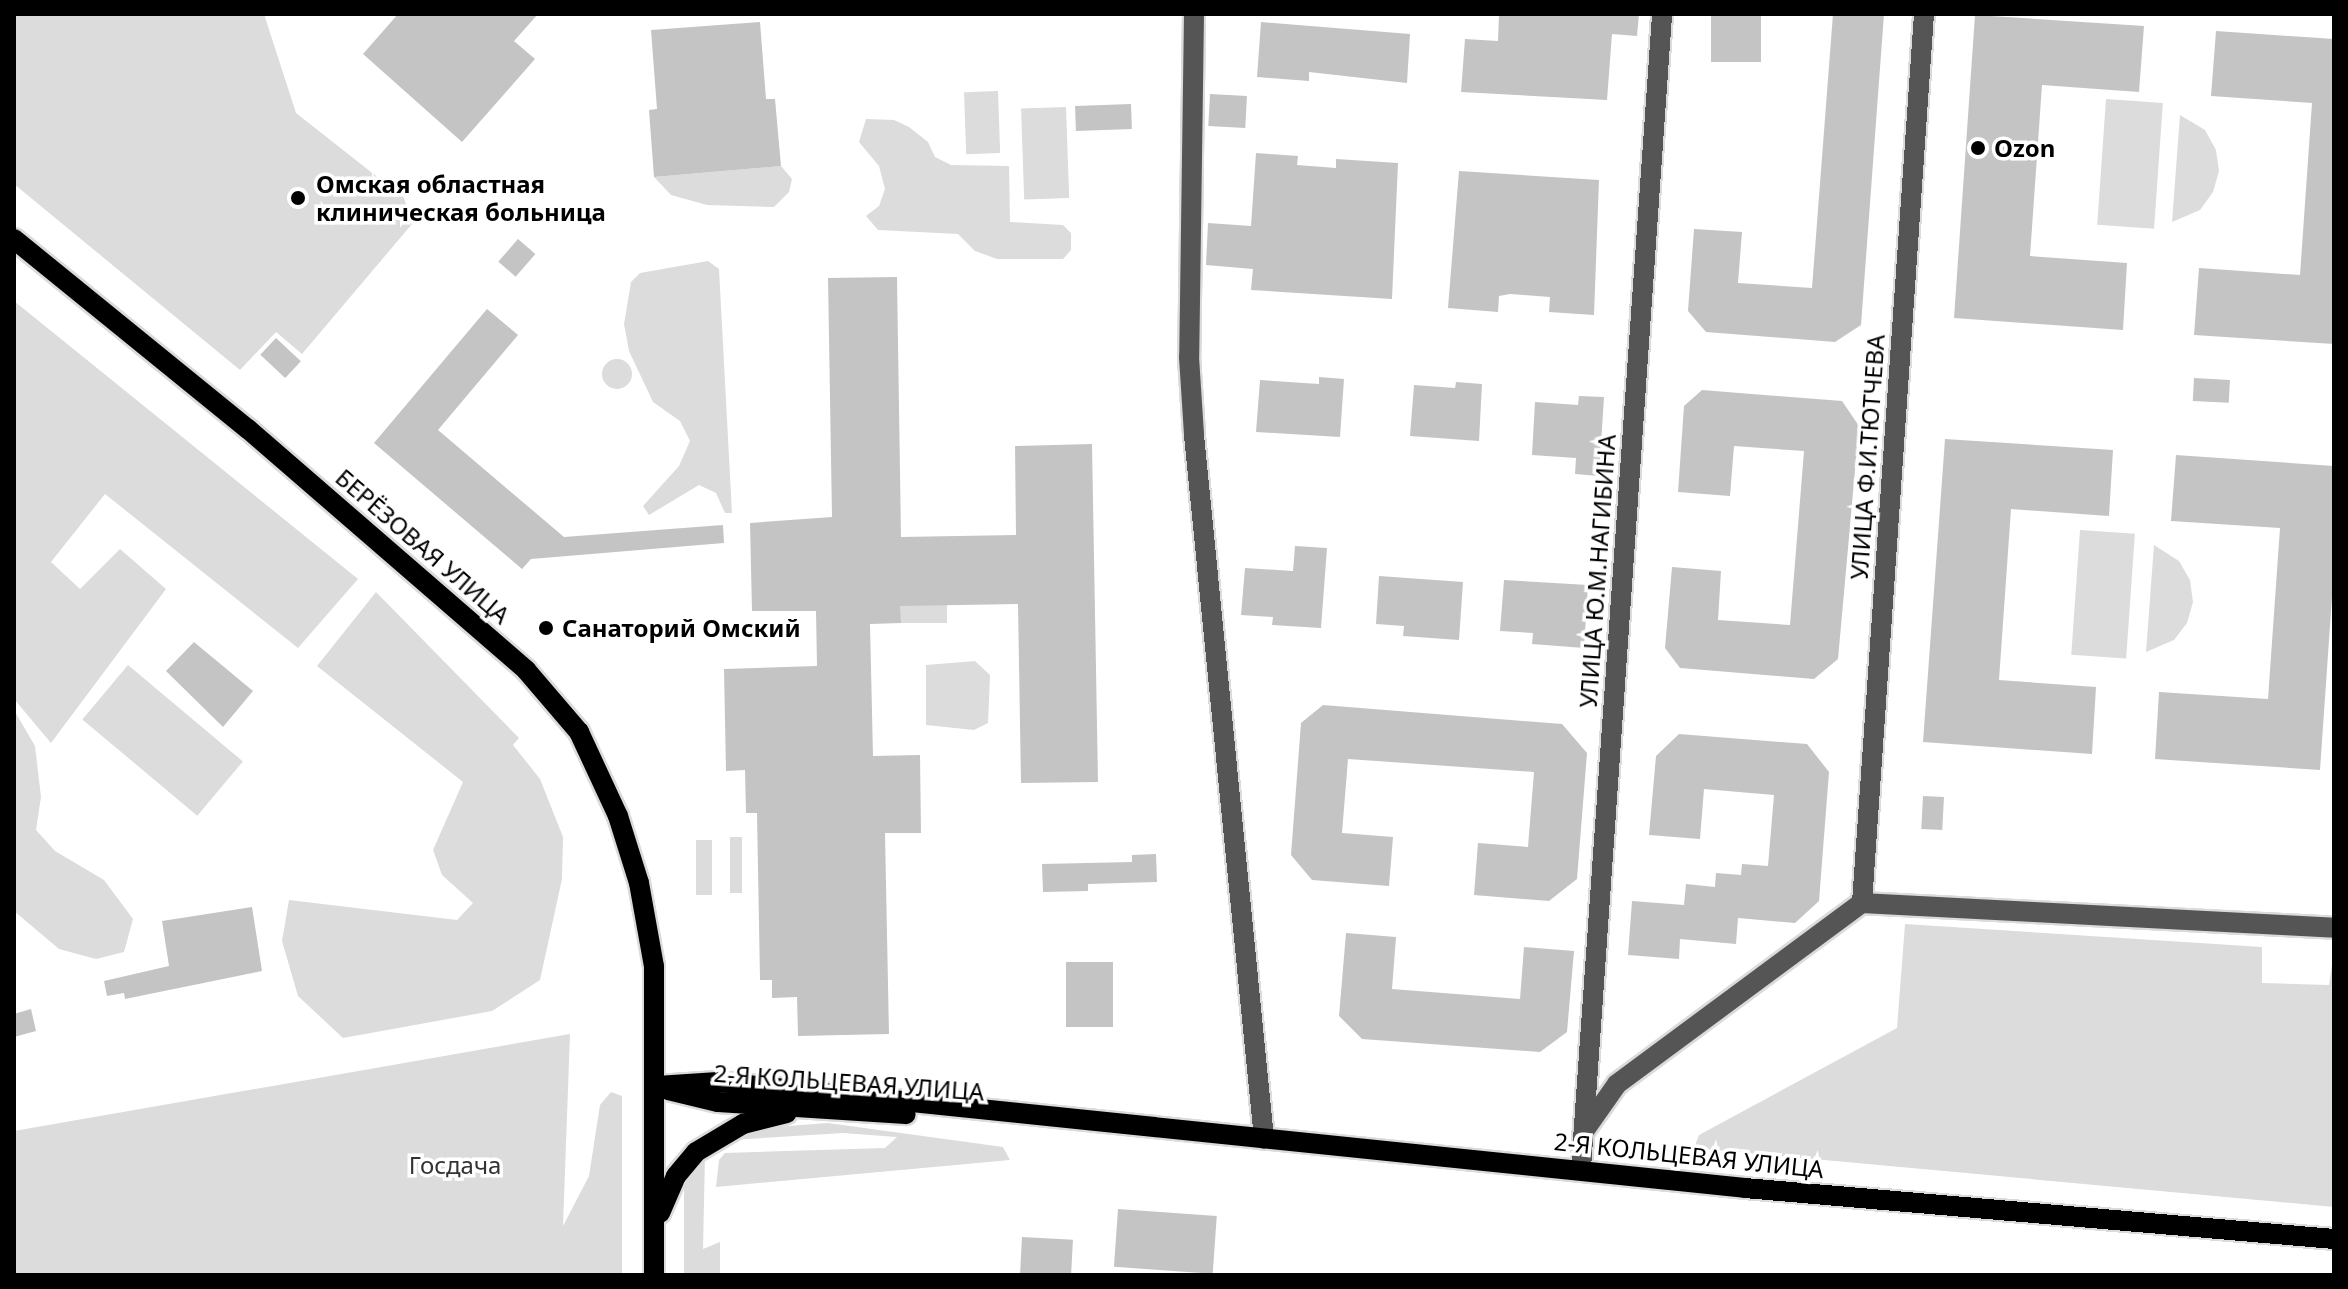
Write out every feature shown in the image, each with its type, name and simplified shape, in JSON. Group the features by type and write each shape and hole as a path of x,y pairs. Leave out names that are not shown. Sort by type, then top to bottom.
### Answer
{"main road":[{"name":"БЕРЁЗОВАЯ УЛИЦА","path":"14,239 248,429 526,670 563,709 605,782 639,883 654,966 657,1086 654,1275"},
{"name":"2-Я КОЛЬЦЕВАЯ УЛИЦА","path":"657,1086 718,1082 1038,1119 1581,1168 1792,1193 2334,1239"},
{"name":"2-Я КОЛЬЦЕВАЯ УЛИЦА","path":"657,1086 718,1102 1038,1119"},
{"path":"655,1228 676,1176 716,1136 812,1108"}],"street":[{"path":"1194,14 1189,357 1194,435 1264,1139"},
{"name":"УЛИЦА Ю.М.НАГИБИНА","path":"1581,1168 1662,14"},
{"name":"УЛИЦА Ф.И.ТЮТЧЕВА","path":"1862,903 1924,14"},
{"path":"1584,1131 1617,1084 1862,903 2334,928"}],"green space":[{"path":"14,14 264,14 296,113 404,198 412,224 302,354 276,332 240,370 14,184"},
{"path":"998,91 1000,153 966,154 964,92"},
{"path":"2106,99 2163,103 2154,229 2097,225"},
{"path":"1066,107 1069,198 1024,200 1021,109"},
{"path":"2180,115 2205,130 2216,150 2219,171 2213,192 2200,210 2172,222"},
{"path":"866,119 894,120 909,127 928,142 935,157 951,165 1009,166 1010,222 1063,225 1071,233 1071,250 1063,259 997,259 975,251 958,234 878,230 866,216 879,206 885,189 879,166 859,142"},
{"path":"781,166 792,179 789,192 774,207 707,205 671,195 654,177"},
{"path":"708,261 719,269 732,513 725,513 716,493 699,485 649,515 643,506 679,466 690,441 680,421 653,402 629,351 624,324 631,282 640,273"},
{"path":"14,301 358,579 298,648 105,494 51,562 80,589 120,549 166,589 51,743 14,699"},
{"path":"617,359 623,360 631,368 631,380 623,388 617,389 611,388 603,380 602,374 603,368 611,360"},
{"path":"2080,530 2135,534 2126,659 2071,655"},
{"path":"2154,545 2179,561 2190,580 2193,602 2187,623 2174,640 2146,652"},
{"path":"376,592 519,738 513,745 540,779 563,837 562,879 540,980 492,1011 343,1038 298,996 282,941 289,900 457,920 473,903 442,875 433,850 463,782 317,666"},
{"path":"900,605 947,605 947,623 900,623"},
{"path":"975,661 990,675 988,723 974,730 926,725 926,665"},
{"path":"128,665 243,761 197,816 82,719"},
{"path":"14,710 35,746 41,797 36,830 55,851 104,880 133,919 124,952 96,959 59,949 14,911"},
{"path":"730,837 742,837 742,893 730,893"},
{"path":"696,840 712,840 712,895 696,895"},
{"path":"1905,924 2262,947 2262,983 2329,985 2334,951 2334,1207 1694,1148 1699,1135 1897,1028"},
{"name":"Госдача","path":"570,1034 563,1226 589,1176 600,1105 611,1092 622,1096 622,1275 14,1275 14,1131"},
{"path":"828,1123 1003,1147 1010,1160 716,1187 719,1160 725,1153 885,1148 897,1137 843,1133 731,1140 761,1128"},
{"path":"705,1155 703,1249 720,1242 720,1275 684,1275 684,1182"}],"building":[{"path":"398,14 538,14 514,41 535,59 462,142 363,54"},
{"path":"1499,14 1639,14 1637,36 1612,34 1607,100 1461,92 1465,39 1498,41"},
{"path":"1711,14 1761,14 1761,62 1711,62"},
{"path":"1833,14 1884,14 1861,325 1835,342 1706,332 1688,311 1694,229 1742,232 1738,283 1812,288"},
{"path":"1975,15 2144,26 2139,92 2042,85 2030,256 2127,263 2123,330 1954,318"},
{"path":"760,22 766,99 775,99 781,166 654,177 649,110 657,109 651,30"},
{"path":"1261,22 1410,34 1407,83 1309,72 1309,81 1257,77"},
{"path":"2216,31 2334,39 2334,344 2194,335 2199,268 2300,275 2312,103 2211,96"},
{"path":"1210,94 1247,96 1245,128 1208,126"},
{"path":"1131,104 1132,129 1076,131 1075,106"},
{"path":"1256,153 1298,156 1297,165 1336,168 1336,159 1398,163 1392,299 1251,290 1253,269 1206,265 1208,223 1251,226"},
{"path":"1459,171 1599,180 1594,315 1549,312 1550,297 1510,294 1499,296 1498,312 1448,308"},
{"path":"518,239 535,254 516,277 498,262"},
{"path":"897,277 901,537 1016,535 1015,446 1092,444 1098,782 1021,783 1018,604 900,606 901,623 870,624 873,756 920,755 921,833 885,833 889,1034 798,1036 797,997 772,998 772,980 760,980 757,813 746,813 745,770 726,771 724,669 817,666 816,611 752,611 750,523 832,517 828,278"},
{"path":"487,309 518,335 438,430 564,537 723,525 724,543 531,559 522,569 374,443"},
{"path":"276,338 301,361 285,378 260,355"},
{"path":"1319,377 1344,379 1340,437 1256,432 1260,380 1319,384"},
{"path":"2194,378 2230,380 2229,403 2193,401"},
{"path":"1456,382 1482,384 1479,441 1410,436 1414,385 1455,388"},
{"path":"1702,390 1842,401 1859,426 1838,659 1814,679 1680,668 1665,648 1672,567 1721,571 1718,620 1790,625 1804,451 1734,446 1730,496 1678,492 1684,406"},
{"path":"1579,396 1604,397 1599,476 1575,474 1576,458 1532,455 1535,402 1578,405"},
{"path":"1945,439 2113,450 2109,516 2011,509 1999,680 2096,687 2092,754 1923,742"},
{"path":"2176,455 2334,466 2334,568 2320,770 2155,759 2159,692 2268,699 2280,528 2171,521"},
{"path":"1295,546 1327,548 1321,628 1272,625 1273,617 1241,615 1245,568 1293,571"},
{"path":"1379,576 1463,582 1459,640 1403,636 1404,626 1376,624"},
{"path":"1504,580 1588,585 1584,648 1532,644 1533,633 1500,631"},
{"path":"194,642 253,691 223,727 166,671"},
{"path":"1323,705 1562,724 1587,753 1577,879 1549,901 1474,895 1478,843 1528,847 1534,772 1348,759 1342,833 1393,837 1389,886 1312,880 1291,855 1301,723"},
{"path":"1679,734 1807,744 1829,772 1819,901 1795,923 1738,918 1736,944 1680,939 1679,959 1628,955 1632,901 1684,905 1686,884 1715,887 1716,873 1741,875 1742,864 1768,866 1774,795 1704,789 1700,839 1649,835 1656,756"},
{"path":"1923,796 1944,797 1942,830 1921,829"},
{"path":"1156,854 1157,882 1088,884 1088,891 1043,892 1042,864 1132,862 1132,855"},
{"path":"252,907 262,971 125,999 124,993 107,996 104,981 169,966 162,921"},
{"path":"1346,933 1396,937 1392,989 1520,999 1524,947 1574,951 1567,1032 1540,1052 1362,1039 1339,1016"},
{"path":"1066,962 1113,962 1113,1027 1066,1027"},
{"path":"31,1009 36,1031 14,1037 14,1014"},
{"path":"1118,1209 1217,1216 1213,1274 1114,1267"},
{"path":"1022,1237 1073,1240 1071,1275 1020,1275"}],"place":[{"name":"Ozon","path":"1978,148"},
{"name":"Омская областная клиническая больница","path":"298,198"},
{"name":"Санаторий Омский","path":"546,628"}]}
